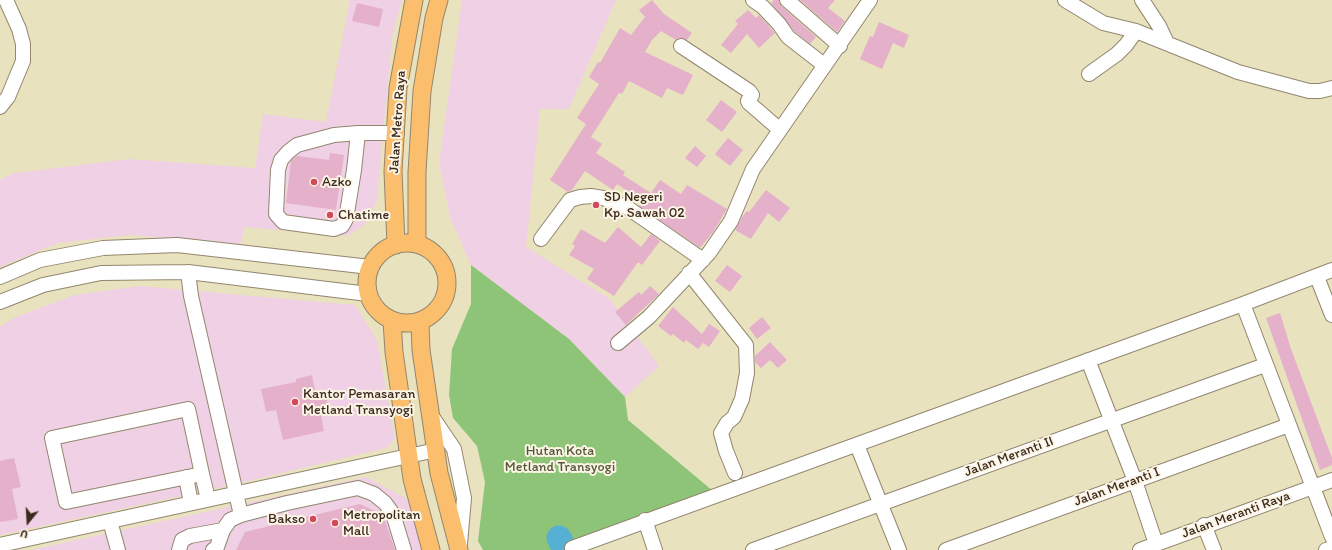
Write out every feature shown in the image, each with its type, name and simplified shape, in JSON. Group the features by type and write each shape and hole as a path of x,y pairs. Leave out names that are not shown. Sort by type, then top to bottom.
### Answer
{"main road":[{"name":"Jalan Metro Raya","path":"396,245 393,171 397,133 398,88 414,0"},
{"name":"Jalan Metro Raya","path":"417,244 417,172 422,91 434,18 439,0"},
{"path":"417,244 430,251 441,261 446,275 447,287 445,298 439,308 430,317 420,322 406,324 392,321 377,310 368,294 366,280 370,267 380,253 396,245 417,244"},
{"path":"392,321 394,352 412,479 431,550"},
{"path":"420,322 421,350 439,473 459,550"}],"street":[{"path":"0,108 8,97 23,61 24,44 6,0"},
{"path":"753,0 763,7 779,24 788,38 824,65"},
{"path":"787,0 840,46"},
{"path":"618,343 649,317 703,260 732,221 753,169 824,65 840,46 870,0"},
{"path":"1065,0 1103,23 1136,31 1238,72 1309,91 1320,91 1332,88"},
{"path":"1142,0 1159,26 1167,43"},
{"path":"1089,74 1122,49 1136,31"},
{"path":"681,46 749,91 752,95 748,101 749,103 779,129"},
{"path":"358,133 346,219 342,226 334,229 283,222 276,214 278,170 282,160 288,152 297,145 334,135 358,133 397,133"},
{"path":"541,239 570,200 591,196 603,198 628,208 703,260"},
{"path":"0,277 40,260 103,248 177,245 370,267"},
{"path":"572,548 645,520 857,445 1317,277 1332,270"},
{"path":"0,302 43,285 101,273 188,272 368,294"},
{"path":"188,272 191,296 241,515"},
{"path":"689,274 746,345 747,373 742,399 734,417 727,423 721,433 726,451 735,473"},
{"path":"1317,277 1332,315"},
{"path":"1243,304 1332,537"},
{"path":"1088,360 1135,481 1156,544"},
{"name":"Jalan Meranti II","path":"753,550 1266,365"},
{"path":"202,474 66,502 52,438 188,409 208,499"},
{"path":"431,415 454,449 464,498 459,550"},
{"name":"Jalan Meranti I","path":"946,550 1288,425"},
{"path":"857,445 899,550"},
{"path":"4,546 208,499 436,450"},
{"path":"186,477 191,503"},
{"name":"Jalan Meranti Raya","path":"1140,550 1204,525 1332,480"},
{"path":"281,483 287,503"},
{"path":"213,550 217,546 223,530 230,520 241,515 287,503 358,488 374,494 385,503 393,514 404,550"},
{"path":"645,520 655,550"},
{"path":"110,521 118,550"},
{"path":"1204,525 1214,550"},
{"path":"179,550 182,540 190,536 223,530"},
{"path":"1326,550 1332,548"}],"shaded area":[{"path":"350,0 402,0 392,37 377,200 365,224 347,236 244,227 241,244 130,235 58,243 0,267 0,180 15,173 129,159 255,168 263,114 326,122"},
{"path":"462,0 616,0 569,109 540,109 526,247 610,299 659,366 625,397 569,339 471,265 450,217 439,163"},
{"path":"140,286 355,305 377,340 395,439 386,448 223,487 0,535 0,327 14,318 74,295"},
{"path":"366,477 409,500 423,550 31,550"}],"green space":[{"name":"Hutan Kota Metland Transyogi","path":"471,265 569,339 625,397 628,420 713,491 552,547 553,550 483,550 478,541 485,482 477,446 453,418 449,395 452,349 471,304"}],"building":[{"path":"652,0 664,14 692,33 687,40 681,38 676,40 661,31 652,40 645,52 693,75 683,95 667,88 662,98 629,81 622,94 619,93 591,137 602,144 596,153 625,172 623,175 651,193 660,180 681,194 687,185 727,209 713,232 700,248 639,206 642,201 617,184 613,190 585,171 572,190 568,192 550,180 586,124 577,118 599,84 589,77 598,62 600,63 620,28 631,35 645,17 639,10"},
{"path":"774,0 779,0 781,6 816,37 810,44 794,31 771,3"},
{"path":"800,0 835,0 828,8 845,21 837,32"},
{"path":"357,3 383,9 379,27 352,21"},
{"path":"748,10 756,18 759,15 775,33 759,48 747,34 731,53 721,45 738,24 735,21"},
{"path":"879,22 909,35 904,48 893,43 882,69 860,59 870,36 873,37"},
{"path":"721,100 737,112 722,132 706,120"},
{"path":"728,138 743,150 730,166 715,154"},
{"path":"695,146 706,156 697,167 685,158"},
{"name":"Azko","path":"330,153 344,155 336,210 286,203 291,161 297,156 329,160"},
{"path":"766,190 790,208 779,222 768,213 751,239 735,230 742,217 747,211 749,212"},
{"path":"618,227 641,247 651,234 660,241 642,265 638,262 614,296 587,279 594,269 569,255 575,246 572,244 581,229 605,243"},
{"path":"727,265 742,276 730,292 715,281"},
{"path":"650,286 659,294 626,325 615,312 639,292 641,295"},
{"path":"673,307 702,334 709,324 720,331 709,347 703,343 698,349 686,340 684,343 673,334 671,336 658,326"},
{"path":"1280,313 1291,349 1332,458 1332,465 1320,470 1266,318"},
{"path":"762,317 771,328 757,339 749,328"},
{"path":"770,342 787,360 778,368 770,360 761,368 755,362 755,356"},
{"name":"Kantor Pemasaran Metland Transyogi","path":"312,375 316,395 325,393 329,408 320,410 324,431 283,440 276,410 266,412 261,389 296,382 296,379"},
{"path":"14,458 21,487 12,489 18,519 0,522 0,461"},
{"name":"Metropolitan Mall","path":"360,504 383,515 395,550 236,550 245,532"}],"waterway":[{"path":"559,538 565,550"}],"place":[{"name":"Azko","path":"314,182"},
{"name":"SD Negeri Kp. Sawah 02","path":"596,205"},
{"name":"Chatime","path":"330,215"},
{"name":"Kantor Pemasaran Metland Transyogi","path":"295,402"},
{"name":"Bakso","path":"313,519"},
{"name":"Metropolitan Mall","path":"335,523"}]}
